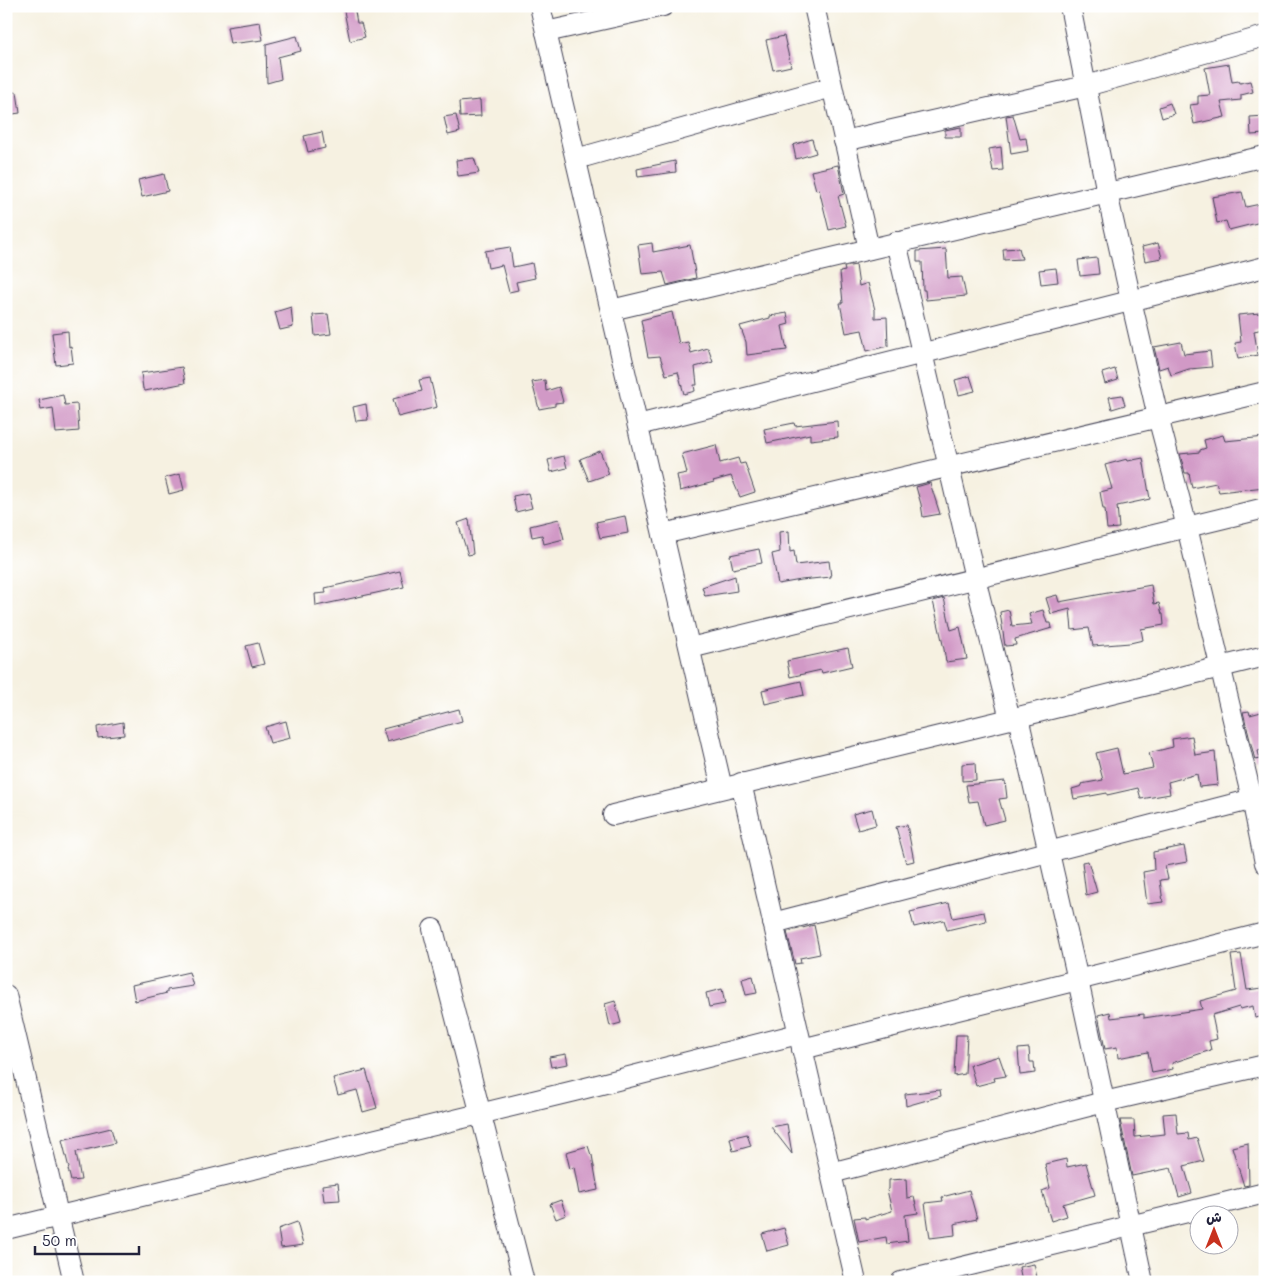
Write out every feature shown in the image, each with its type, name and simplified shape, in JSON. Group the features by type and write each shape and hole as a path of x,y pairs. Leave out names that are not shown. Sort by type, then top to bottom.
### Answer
{"street":[{"path":"540,6 690,648 773,923 856,1282"},
{"path":"546,32 663,6"},
{"path":"814,6 869,249"},
{"path":"1070,6 1107,193 1158,417 1187,527 1220,666 1258,798 1265,863"},
{"path":"844,141 1086,86 1265,36"},
{"path":"576,159 832,88"},
{"path":"611,310 1265,156"},
{"path":"896,242 975,578 1049,852 1143,1282"},
{"path":"638,425 1265,267"},
{"path":"663,534 1265,392"},
{"path":"690,648 1265,508"},
{"path":"613,815 1265,656"},
{"path":"773,923 1258,798"},
{"path":"433,929 524,1282"},
{"path":"6,1229 481,1113 1078,980 1265,933"},
{"path":"6,996 74,1282"},
{"path":"831,1174 1104,1102 1265,1065"},
{"path":"901,1282 1265,1193"}],"building":[{"path":"343,6 354,6 357,23 361,23 365,37 350,41"},
{"path":"260,22 263,40 230,44 227,27"},
{"path":"297,36 301,51 278,57 281,79 267,83 266,44"},
{"path":"784,36 791,66 773,70 766,40"},
{"path":"1229,64 1232,82 1250,81 1253,92 1241,95 1241,100 1221,102 1225,117 1194,124 1190,105 1198,104 1198,96 1210,95 1205,68"},
{"path":"17,92 20,113 6,115 6,93"},
{"path":"480,100 481,116 460,117 459,102"},
{"path":"1170,103 1174,114 1162,118 1159,107"},
{"path":"456,115 460,132 448,135 444,117"},
{"path":"1013,115 1020,139 1026,138 1028,151 1011,154 1006,116"},
{"path":"1265,116 1265,134 1251,135 1250,117"},
{"path":"961,127 961,137 945,137 945,130"},
{"path":"322,132 325,148 308,152 304,136"},
{"path":"812,139 816,153 796,159 793,145"},
{"path":"1001,147 1003,170 993,171 989,149"},
{"path":"474,158 479,173 458,176 456,160"},
{"path":"675,161 676,172 638,177 637,169"},
{"path":"838,165 844,194 838,196 846,226 829,230 819,189 816,190 811,171"},
{"path":"164,174 168,191 142,197 138,180"},
{"path":"1242,192 1246,207 1265,203 1265,221 1229,230 1226,221 1217,223 1212,197"},
{"path":"652,243 653,252 690,245 696,278 667,285 663,272 642,274 638,245"},
{"path":"1158,243 1162,258 1145,261 1142,247"},
{"path":"510,247 513,267 532,263 535,278 516,282 518,290 509,292 502,265 488,268 485,251"},
{"path":"1019,248 1022,259 1004,260 1003,249"},
{"path":"946,249 948,278 962,277 966,296 926,300 925,290 923,290 922,262 917,262 917,251"},
{"path":"1097,258 1099,274 1080,276 1078,260"},
{"path":"856,265 859,286 868,283 875,310 875,318 887,317 888,346 867,351 862,330 846,333 840,303 843,303 840,272 845,271 844,267"},
{"path":"1056,268 1058,282 1041,284 1039,270"},
{"path":"291,307 293,327 280,330 275,312"},
{"path":"672,312 679,344 688,342 691,353 708,348 713,362 695,367 697,385 694,385 695,391 684,394 678,372 666,375 660,356 648,357 641,320"},
{"path":"787,313 789,324 782,326 787,350 747,355 746,342 740,326 770,318 770,316"},
{"path":"1260,313 1263,329 1254,331 1258,355 1238,359 1235,343 1241,342 1238,315"},
{"path":"328,314 331,334 315,336 313,315"},
{"path":"68,331 73,363 56,365 52,333"},
{"path":"1181,342 1184,354 1210,351 1212,367 1189,369 1171,375 1168,366 1159,369 1154,347"},
{"path":"182,367 185,383 145,391 143,389 141,373"},
{"path":"1115,369 1118,380 1105,384 1102,373"},
{"path":"970,376 975,391 959,395 955,380"},
{"path":"430,378 437,407 398,417 393,399 422,391 419,380"},
{"path":"545,380 546,391 559,387 563,402 555,403 555,406 539,409 532,382"},
{"path":"63,395 65,405 77,404 79,431 56,433 53,408 41,410 39,400"},
{"path":"1122,395 1125,405 1112,409 1109,397"},
{"path":"366,404 368,420 356,421 353,407"},
{"path":"837,421 838,437 810,440 810,434 767,443 764,429 794,423 795,426"},
{"path":"1223,435 1225,441 1265,437 1265,487 1219,492 1216,483 1192,488 1189,473 1185,473 1180,454 1200,452 1200,450 1206,448 1204,440"},
{"path":"716,445 720,463 738,458 740,464 745,463 755,492 740,497 731,476 680,491 677,475 687,473 682,454"},
{"path":"600,451 609,474 589,481 580,459"},
{"path":"564,456 567,468 551,472 548,460"},
{"path":"1143,458 1150,499 1117,506 1119,528 1107,529 1105,509 1103,509 1100,492 1112,489 1105,465 1127,459 1128,461"},
{"path":"180,474 184,490 169,494 165,478"},
{"path":"930,483 940,514 923,517 916,487"},
{"path":"528,493 532,508 516,512 513,496"},
{"path":"625,516 628,533 600,538 596,522"},
{"path":"469,519 473,554 468,555 458,523"},
{"path":"559,519 564,539 544,544 542,535 532,537 530,526"},
{"path":"789,531 790,552 794,551 796,565 829,561 831,577 778,584 772,554 780,552 779,532"},
{"path":"759,549 762,563 733,569 730,555"},
{"path":"400,571 404,587 316,606 315,594 326,593 325,588"},
{"path":"735,576 737,591 705,596 702,587"},
{"path":"1151,585 1154,604 1159,603 1164,625 1141,629 1143,640 1130,643 1093,646 1089,628 1072,630 1070,609 1051,614 1046,598 1057,595 1059,602"},
{"path":"944,598 951,630 960,627 967,659 946,662 933,601"},
{"path":"1009,610 1012,626 1032,624 1029,614 1043,610 1047,623 1051,623 1052,628 1015,639 1016,645 1005,646 1000,612"},
{"path":"258,643 264,664 252,667 246,646"},
{"path":"848,648 852,666 822,673 821,670 790,677 787,661"},
{"path":"801,681 804,695 765,704 762,690"},
{"path":"459,709 462,721 387,742 383,729"},
{"path":"1249,711 1250,715 1265,711 1265,749 1258,751 1260,759 1255,760 1243,712"},
{"path":"286,721 290,738 270,743 265,727"},
{"path":"123,722 124,735 98,738 97,727"},
{"path":"1192,736 1195,755 1215,752 1218,785 1199,787 1197,774 1168,782 1170,794 1141,799 1138,788 1107,795 1107,793 1074,799 1072,789 1082,786 1081,784 1103,780 1096,753 1117,748 1123,774 1153,768 1149,753 1173,747 1172,739"},
{"path":"975,763 976,780 962,781 962,764"},
{"path":"1005,781 1007,798 999,799 1005,820 984,825 978,801 969,802 966,785"},
{"path":"872,809 876,825 858,830 853,814"},
{"path":"907,825 914,861 906,863 896,827"},
{"path":"1184,846 1187,862 1165,866 1168,879 1160,880 1163,902 1147,904 1143,872 1154,870 1153,852"},
{"path":"1088,861 1097,892 1086,895 1082,862"},
{"path":"949,903 953,918 984,912 986,921 947,930 944,920 914,927 910,912"},
{"path":"814,925 820,954 800,958 801,963 795,964 787,932"},
{"path":"1241,954 1247,990 1262,988 1263,996 1265,995 1265,1016 1255,1018 1253,1006 1240,1009 1239,1007 1212,1015 1217,1039 1209,1041 1211,1050 1172,1063 1173,1069 1152,1073 1148,1052 1118,1058 1117,1047 1105,1049 1098,1015 1110,1012 1111,1018 1144,1014 1144,1018 1202,1009 1200,1001 1236,991 1231,955"},
{"path":"189,972 193,986 167,990 167,993 135,1001 132,985"},
{"path":"753,976 757,993 746,995 742,979"},
{"path":"722,989 725,1004 709,1007 706,993"},
{"path":"615,1001 621,1023 610,1026 605,1004"},
{"path":"956,1035 967,1035 965,1074 954,1076"},
{"path":"1029,1048 1030,1062 1034,1062 1035,1073 1020,1075 1018,1049"},
{"path":"566,1054 568,1064 551,1067 549,1057"},
{"path":"999,1056 1006,1076 994,1078 995,1081 976,1086 970,1065"},
{"path":"366,1070 377,1108 363,1112 357,1090 338,1095 333,1078"},
{"path":"940,1090 941,1096 906,1106 905,1094"},
{"path":"1176,1113 1178,1134 1188,1133 1189,1140 1197,1138 1204,1161 1184,1166 1192,1193 1179,1197 1171,1168 1132,1176 1120,1120 1134,1120 1135,1137 1165,1134 1163,1114"},
{"path":"787,1124 792,1154 771,1127"},
{"path":"111,1128 115,1143 76,1152 81,1180 71,1181 62,1140"},
{"path":"747,1134 751,1146 733,1151 730,1138"},
{"path":"1248,1143 1249,1185 1244,1186 1232,1147"},
{"path":"588,1146 592,1155 598,1190 579,1194 574,1167 570,1169 566,1152"},
{"path":"1066,1159 1067,1167 1086,1163 1095,1195 1063,1204 1067,1216 1051,1221 1042,1191 1050,1188 1045,1164"},
{"path":"906,1179 907,1198 914,1197 918,1213 905,1215 908,1241 887,1244 886,1237 859,1242 854,1218 865,1217 865,1219 892,1211 887,1190 889,1189 889,1180"},
{"path":"338,1183 340,1200 324,1201 322,1185"},
{"path":"969,1190 977,1219 954,1224 955,1235 930,1238 925,1203 943,1201 942,1197"},
{"path":"561,1200 566,1215 556,1219 550,1204"},
{"path":"297,1222 303,1245 281,1248 278,1229"},
{"path":"784,1228 789,1245 767,1251 762,1234"},
{"path":"1034,1264 1038,1282 1022,1282 1019,1267"}]}
